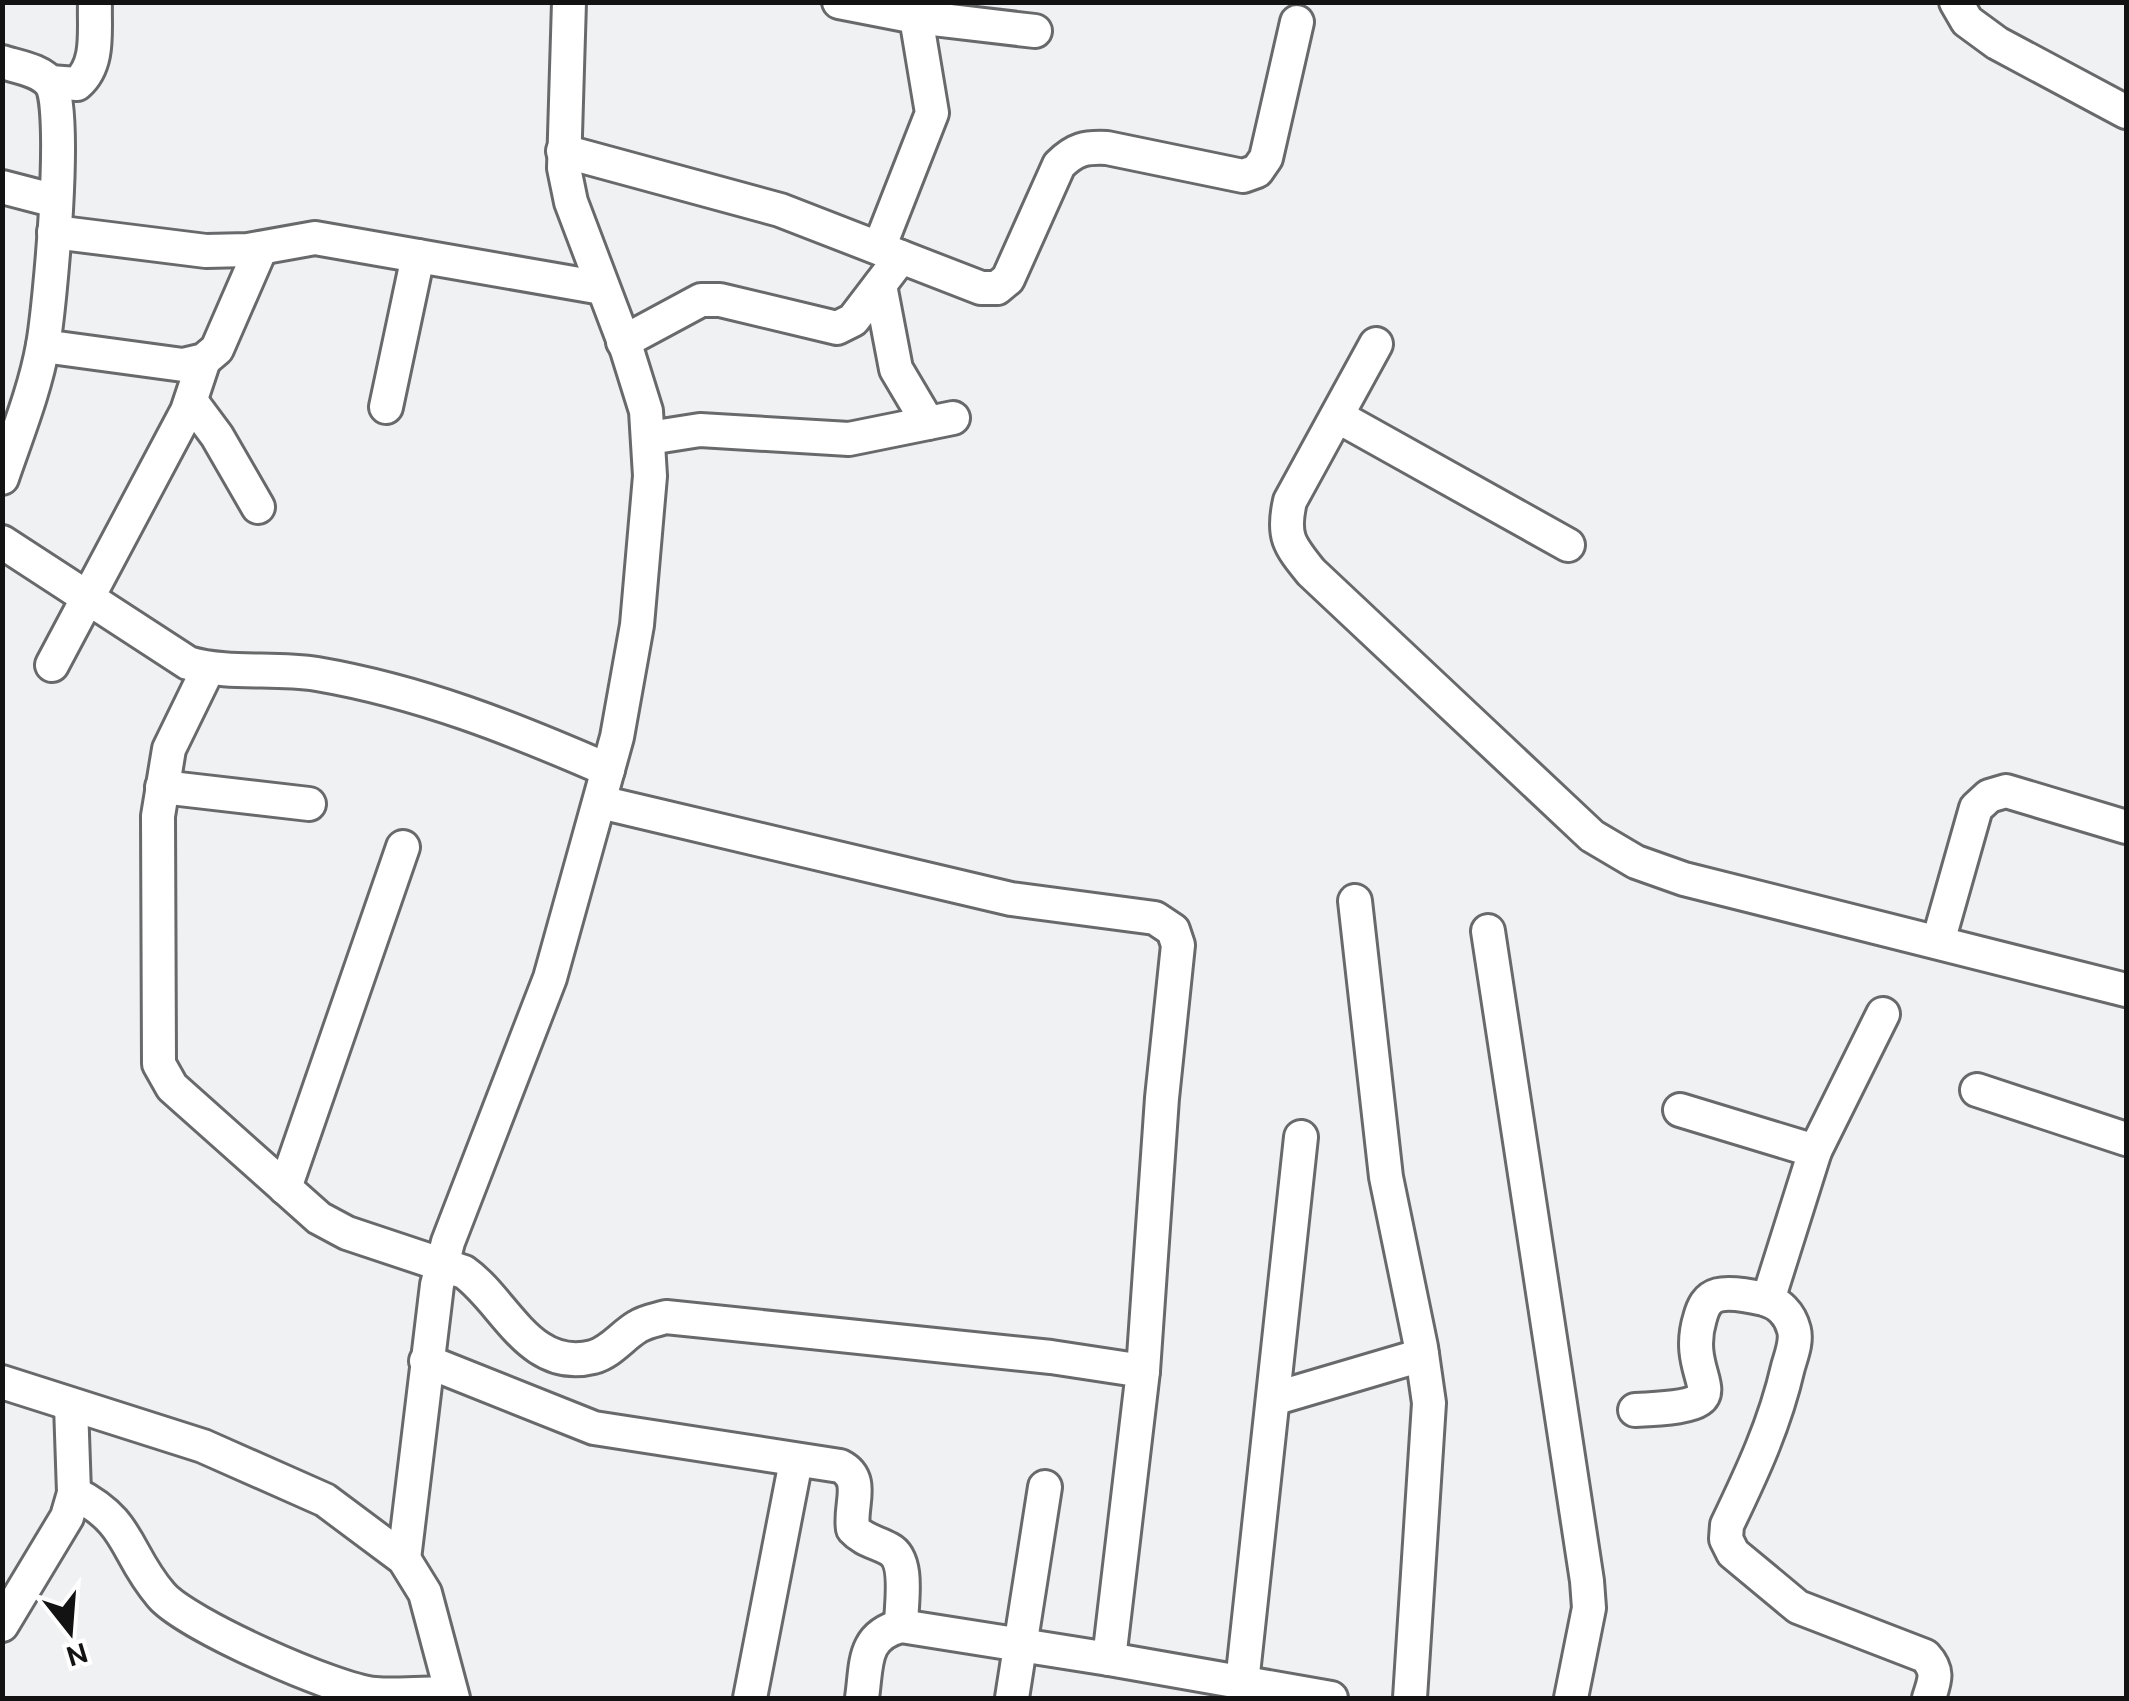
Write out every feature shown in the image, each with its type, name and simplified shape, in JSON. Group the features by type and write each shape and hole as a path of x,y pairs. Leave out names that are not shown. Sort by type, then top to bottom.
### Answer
{"street":[{"path":"2,62 34,71 50,82 77,84 88,75 93,61 94,2"},
{"path":"404,1560 426,1362 448,1242 550,978 618,736 637,625 650,476 649,438 646,411 624,342 571,202 564,151 569,2"},
{"path":"839,2 1035,31"},
{"path":"1956,2 1967,21 1997,43 2126,112"},
{"path":"624,342 701,300 720,300 838,328 853,320 880,285 932,113 916,16"},
{"path":"564,151 780,210 982,288 997,288 1008,279 1060,165 1072,152 1086,147 1106,148 1243,176 1257,171 1266,158 1297,22"},
{"path":"2,478 43,346 55,216 57,102 50,82"},
{"path":"2,187 55,216 206,251 261,248 315,238 602,288"},
{"path":"43,346 183,365 204,360 217,349 261,248"},
{"path":"386,407 418,256"},
{"path":"649,438 700,430 849,440 940,420 896,370 880,285"},
{"path":"1376,344 1290,501 1284,526 1292,548 1325,585 1592,836 1636,862 1684,879 2126,990"},
{"path":"52,665 191,401 204,360"},
{"path":"191,401 258,507"},
{"path":"1336,416 1568,545"},
{"path":"2,542 188,663 208,669 286,670 320,675 420,698 495,721 608,770"},
{"path":"208,669 169,749 158,816 159,1064 172,1087 319,1218 347,1232 443,1264 477,1282 517,1331 535,1346 574,1358 593,1357 647,1322 666,1317 1051,1357 1142,1372"},
{"path":"162,787 309,804"},
{"path":"1938,942 1976,808 1989,796 2006,791 2126,827"},
{"path":"600,802 1011,899 1155,918 1173,930 1178,945 1162,1098 1142,1372 1109,1658"},
{"path":"285,1188 403,848"},
{"path":"1355,901 1386,1177 1429,1402 1410,1698"},
{"path":"1488,931 1587,1582 1588,1608 1571,1698"},
{"path":"1768,1300 1816,1151 1883,1014"},
{"path":"1976,1090 2126,1139"},
{"path":"1680,1110 1816,1151"},
{"path":"1242,1683 1301,1137"},
{"path":"1635,1410 1693,1406 1701,1400 1706,1389 1693,1343 1702,1308 1708,1300 1721,1294 1768,1300 1784,1309 1795,1334 1779,1409 1727,1524 1726,1538 1733,1554 1798,1608 1925,1656 1935,1667 1936,1680 1929,1698"},
{"path":"1273,1399 1422,1355"},
{"path":"426,1362 594,1428 840,1466 850,1471 856,1480 853,1529 860,1537 892,1551 901,1562 901,1626"},
{"path":"2,1382 203,1446 325,1500 404,1560 424,1593 452,1696 374,1694 336,1686 204,1625 162,1598 108,1513 74,1493"},
{"path":"2,1625 67,1517 74,1493 71,1405"},
{"path":"750,1698 796,1461"},
{"path":"1012,1698 1044,1487"},
{"path":"862,1698 874,1638 883,1630 901,1626 1330,1698"}]}
